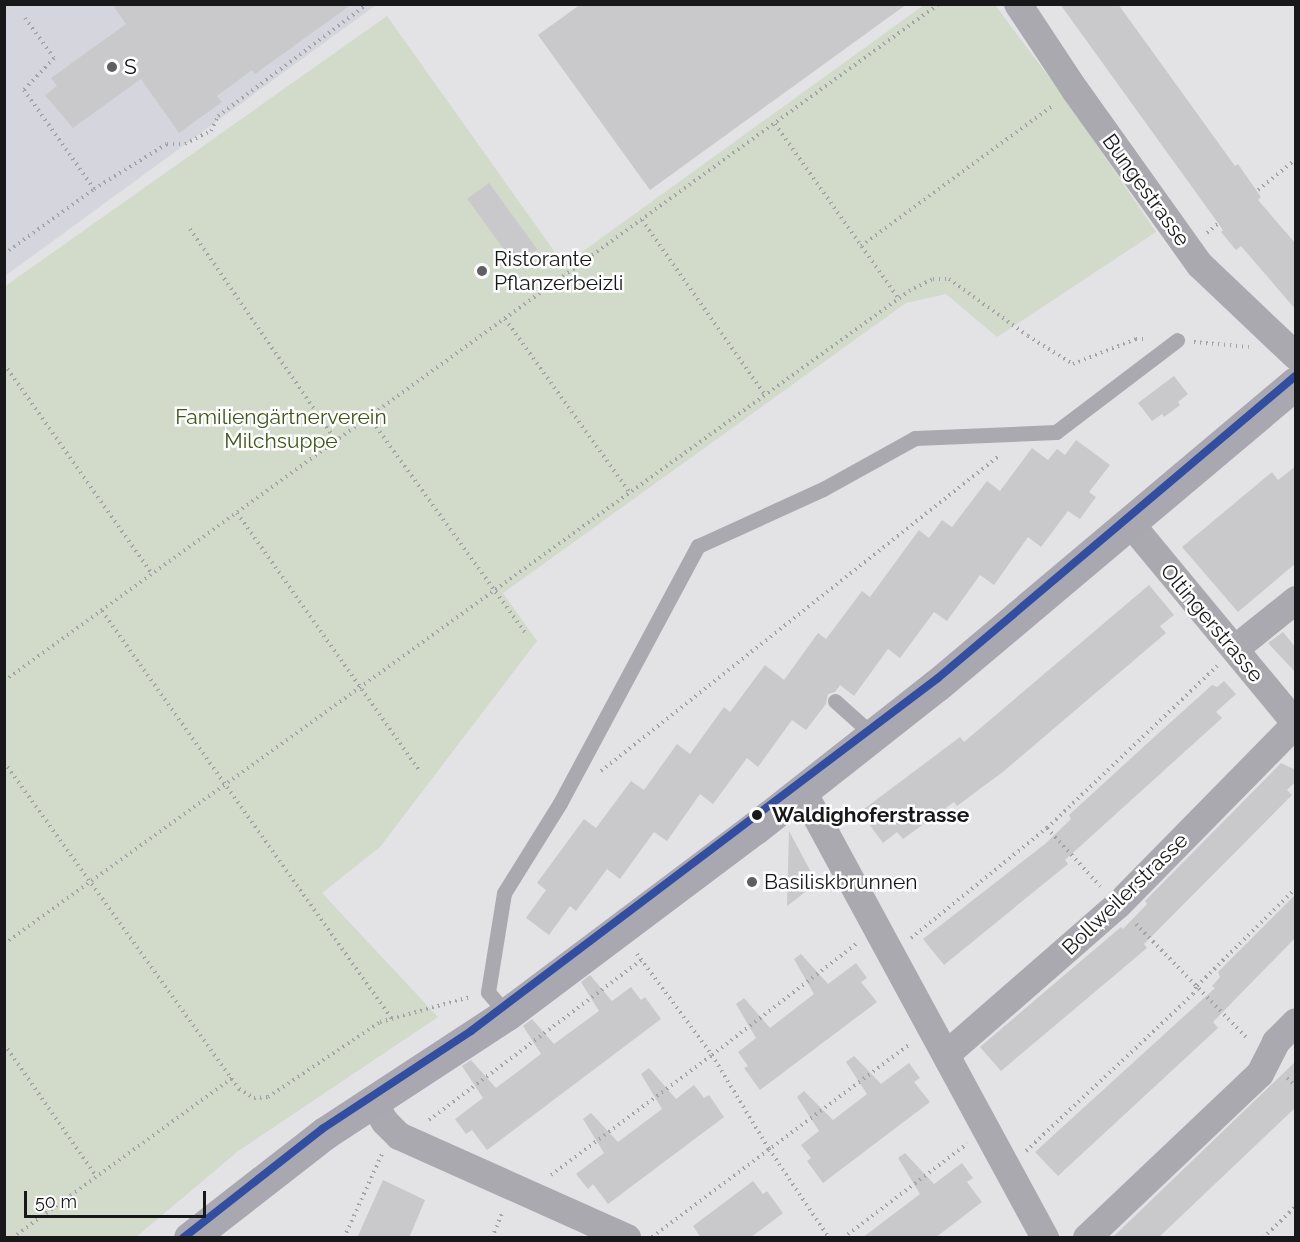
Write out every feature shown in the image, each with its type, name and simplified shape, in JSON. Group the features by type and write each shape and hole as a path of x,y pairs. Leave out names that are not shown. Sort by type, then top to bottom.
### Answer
{"main road":[{"path":"190,1238 264,1178 373,1102 498,1003 802,790 873,735 1296,383"}],"street":[{"name":"Bungestrasse","path":"1018,4 1075,90 1200,266 1293,353"},
{"name":"Oltingerstrasse","path":"1130,523 1296,724"},
{"path":"1235,649 1296,600"},
{"name":"Bollweilerstrasse","path":"947,1054 1118,905 1296,724"},
{"path":"802,790 1045,1238"},
{"path":"1087,1238 1260,1074 1276,1042 1296,1022"},
{"path":"373,1102 385,1122 399,1136 627,1238"}],"lane":[{"path":"498,1003 504,893 561,803 698,546 823,489 915,438 1056,432 1177,340"},
{"path":"835,701 873,735"}],"path":[{"path":"4,254 94,189 167,144 185,144 211,131 218,116 367,4"},
{"path":"4,681 939,4"},
{"path":"24,18 54,58 24,90 94,189"},
{"path":"861,246 1075,90"},
{"path":"775,124 899,299"},
{"path":"1258,190 1296,159"},
{"path":"642,220 765,395"},
{"path":"190,229 336,441"},
{"path":"4,944 899,299 933,279 949,279 1028,336 1073,364 1136,339 1177,340 1293,353"},
{"path":"505,319 630,493"},
{"path":"4,364 152,574"},
{"path":"369,417 527,635"},
{"path":"598,773 1027,433"},
{"path":"237,513 420,771"},
{"path":"101,611 392,1019"},
{"path":"892,954 1047,828 1235,649"},
{"path":"4,762 92,881 239,1089 254,1098 268,1097 380,1022 498,1003"},
{"path":"1047,828 1118,905 1296,1086"},
{"path":"1008,1168 1193,994 1197,986 1296,888"},
{"path":"526,1193 712,1056 877,927"},
{"path":"637,954 712,1056 769,1149 830,1238"},
{"path":"344,1238 384,1148 412,1122 433,1119 641,960"},
{"path":"651,1238 932,1027"},
{"path":"4,1044 96,1176"},
{"path":"12,1238 232,1078"},
{"path":"843,1238 987,1129"},
{"path":"1263,1238 1296,1206"}],"shaded area":[{"path":"5,5 376,5 5,276"}],"green space":[{"name":"Familiengärtnerverein Milchsuppe","path":"924,5 995,5 1064,97 1156,232 997,337 946,294 906,303 503,593 537,641 380,847 322,893 438,1017 237,1152 135,1238 5,1237 4,287 387,16 564,265"}],"building":[{"name":"S","path":"112,4 352,4 255,74 252,70 217,96 222,102 179,133 141,79 73,128 45,95 57,86 51,78 126,24"},
{"path":"581,4 907,4 650,190 538,35"},
{"path":"1060,4 1118,4 1235,166 1238,164 1261,197 1258,200 1296,244 1296,310 1241,246 1236,250 1221,232 1223,230"},
{"path":"489,183 537,249 515,265 467,199"},
{"path":"1174,376 1188,394 1178,402 1180,405 1164,417 1162,414 1152,421 1138,403"},
{"path":"1076,440 1110,465 1089,492 1096,497 1080,519 1068,511 1041,547 1028,537 994,585 980,575 947,621 934,612 900,658 888,649 854,696 840,685 835,692 828,694 826,704 806,730 792,720 758,767 747,758 713,804 700,794 667,841 654,832 620,879 607,869 576,911 570,906 549,935 526,918 546,890 537,883 584,819 596,828 631,781 644,790 677,744 690,754 724,707 730,712 765,665 784,680 818,633 826,639 862,591 870,597 919,530 929,538 942,520 952,527 987,481 1000,491 1032,448 1048,460 1057,449 1065,455"},
{"path":"1296,466 1296,563 1238,612 1182,547 1272,472 1278,480"},
{"path":"1149,585 1174,615 1160,626 1166,633 1004,771 957,806 954,802 903,839 897,832 883,843 860,812 960,737 964,742"},
{"path":"1283,632 1296,648 1296,673 1268,643"},
{"path":"1224,681 1236,694 1216,712 1222,718 1065,860 1068,864 944,965 923,939 1045,844 1071,819 1069,815 1151,740 1212,685 1217,687"},
{"path":"1281,763 1296,770 1296,781 1287,790 1292,795 1144,944 1147,948 1001,1071 980,1047 1121,927 1123,929 1147,904 1145,901"},
{"path":"789,831 817,883 787,906"},
{"path":"1296,894 1296,937 1213,1022 1218,1028 1058,1176 1035,1152 1215,988 1212,986 1220,977 1218,972"},
{"path":"801,954 828,984 856,963 867,978 861,982 877,1002 760,1090 744,1068 748,1066 738,1052 756,1038 736,1004 744,998 770,1028 814,994 794,959"},
{"path":"590,975 612,1001 631,987 641,1000 645,997 661,1019 487,1150 472,1130 466,1134 455,1119 483,1098 462,1066 471,1060 496,1088 541,1054 523,1026 532,1019 554,1044 599,1011 581,982"},
{"path":"854,1056 881,1084 909,1063 920,1078 914,1082 930,1102 823,1183 807,1161 811,1158 801,1145 819,1131 797,1097 804,1091 833,1120 867,1094 846,1062"},
{"path":"1296,1061 1296,1107 1158,1238 1112,1238"},
{"path":"649,1068 676,1099 694,1085 704,1098 709,1095 724,1117 608,1204 593,1184 588,1189 576,1174 604,1153 583,1119 591,1113 618,1142 662,1109 641,1074"},
{"path":"905,1153 934,1184 962,1163 973,1178 967,1182 982,1202 935,1238 862,1238 920,1194 898,1158"},
{"path":"383,1180 425,1200 409,1238 357,1238"},
{"path":"753,1181 763,1194 767,1191 783,1213 750,1238 701,1238 693,1226"}],"transit line":[{"path":"183,1238 322,1129 471,1031 938,678 1296,376"}],"place":[{"name":"S","path":"112,67"},
{"name":"Ristorante Pflanzerbeizli","path":"482,271"},
{"name":"Waldighoferstrasse","path":"757,815"},
{"name":"Basiliskbrunnen","path":"752,882"}]}
